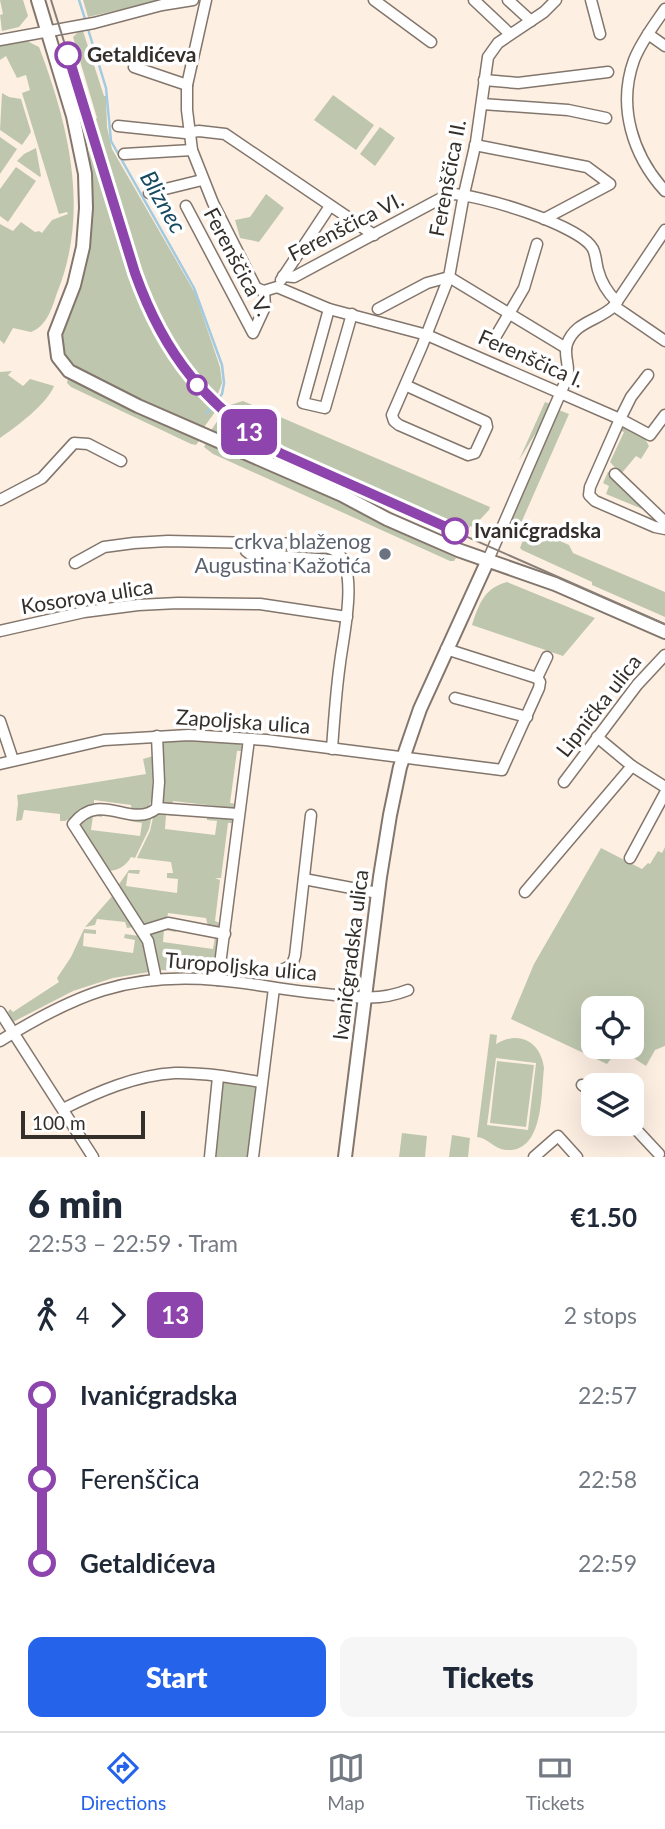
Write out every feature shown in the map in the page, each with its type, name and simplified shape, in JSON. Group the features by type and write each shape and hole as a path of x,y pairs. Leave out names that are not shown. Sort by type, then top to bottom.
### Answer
{"street":[{"path":"38,0 79,142 86,189 85,228 79,268 55,334 58,357 69,371 138,406 342,495 387,519 458,550 555,584 665,632"},
{"path":"0,40 76,27 193,0"},
{"path":"206,0 188,82 192,150 202,180 253,285 258,290 277,287 330,206"},
{"path":"374,0 431,42"},
{"path":"474,0 510,34"},
{"path":"508,0 531,21"},
{"name":"Ferenščica II.","path":"427,335 449,277 490,53 510,34 556,0"},
{"path":"591,0 600,34"},
{"path":"665,9 635,57 628,91 630,128 642,160 665,191"},
{"path":"648,34 665,46"},
{"path":"134,67 188,82"},
{"path":"484,80 518,83 608,72"},
{"path":"482,104 568,110 606,118"},
{"path":"118,126 211,132 231,137 373,235"},
{"path":"475,145 587,167 610,184 544,219"},
{"path":"124,154 192,150"},
{"path":"149,193 202,180"},
{"name":"Ferenščica VI.","path":"284,276 294,277 449,194 464,194"},
{"path":"464,194 526,212 586,240 593,249 604,285 616,304 665,341"},
{"name":"Ferenščica V.","path":"186,206 253,333 265,307 264,291"},
{"path":"378,309 427,283 449,277 566,348 580,326 603,315 616,304 665,230"},
{"path":"493,341 527,280 537,244"},
{"name":"Ferenščica I.","path":"277,287 329,309 427,335 620,419 650,435 665,415"},
{"path":"329,309 303,403 325,408 352,314"},
{"path":"405,385 486,422 487,427 475,453 468,455 391,418 392,412 427,335"},
{"name":"Ivanićgradska ulica","path":"345,1157 378,893 402,759 446,649 562,393 569,372 566,348"},
{"path":"648,375 631,397 620,419 589,495 595,501 665,529"},
{"path":"0,500 42,478 74,443 88,444 121,461"},
{"path":"615,474 665,522"},
{"name":"Kosorova ulica","path":"75,563 104,547 134,542 244,542 246,551 250,554 343,561 347,569 348,617 340,663 332,749"},
{"name":"Kosorova ulica","path":"0,631 84,612 138,604 260,604 348,617"},
{"path":"402,759 502,770 539,688 540,682 537,678 446,649"},
{"name":"Lipnička ulica","path":"564,782 637,685 665,655"},
{"path":"537,678 547,657"},
{"path":"455,698 527,718"},
{"path":"0,721 13,760"},
{"name":"Zapoljska ulica","path":"0,764 104,740 209,735 402,759"},
{"path":"157,736 157,808"},
{"path":"597,737 632,766 665,787"},
{"path":"218,980 248,738"},
{"path":"525,892 632,766"},
{"path":"631,858 665,793"},
{"path":"156,979 152,950 142,931 73,824 81,814 94,809 139,815 157,808 239,814"},
{"path":"282,970 292,965 295,956 311,815"},
{"path":"304,878 378,893"},
{"path":"142,931 168,923 225,934"},
{"name":"Turopoljska ulica","path":"0,1041 55,1008 91,993 156,979 218,980 364,998 384,998 408,990"},
{"path":"253,1157 274,988"},
{"path":"0,1012 93,1157"},
{"path":"63,1109 101,1091 135,1080 175,1073 261,1082"},
{"path":"210,1157 218,1077"},
{"path":"534,1157 558,1136 576,1157"},
{"path":"643,1136 660,1153"}],"green space":[{"path":"0,0 23,0 28,16 19,27 2,31"},
{"path":"83,0 161,0 88,17"},
{"path":"83,31 106,96 107,127 112,149 195,293 220,367 222,383 217,396 207,390 172,343 150,303 93,120 97,118 73,37"},
{"path":"27,41 39,47 67,138 74,200 72,232 67,262 48,316 31,332 13,328 4,344 0,340 0,224 13,231 21,222 35,232 42,233 52,220 68,214 59,214 22,93 30,90 26,75 17,78 6,56 0,60 0,46"},
{"path":"65,52 148,313 172,361 215,412 202,430 80,369 67,359 62,334 86,266 91,240 93,198 89,150 61,53"},
{"path":"2,93 21,99 31,132 22,145 0,130"},
{"path":"333,95 374,125 356,150 314,120"},
{"path":"380,127 395,138 375,166 360,154"},
{"path":"0,137 17,149 0,174"},
{"path":"36,148 41,176 40,177 17,161"},
{"path":"16,167 36,181 8,222 0,216 0,189"},
{"path":"266,194 284,208 259,242 240,238 235,220 250,217"},
{"path":"12,371 8,375 23,386 30,379 54,386 38,407 0,438 0,372"},
{"path":"68,378 130,409 201,438 196,445 191,444 71,387 67,383"},
{"path":"243,401 490,507 489,510 473,527 470,526 468,531 298,456 270,441 271,439 227,406"},
{"path":"545,402 551,404 544,420 519,460"},
{"path":"559,410 569,414 518,530 504,537"},
{"path":"222,414 279,455 393,506 392,511 210,432"},
{"path":"625,427 643,435 649,446 641,459 636,456 621,474 610,462 624,432 619,430"},
{"path":"207,441 340,500 385,526 456,558 450,561 213,454 204,447"},
{"path":"608,472 647,511 606,494 609,486 603,483"},
{"path":"528,527 569,545 573,553 665,592 665,617 522,550 520,548"},
{"path":"507,582 595,618 563,656 472,625 480,604 488,593"},
{"path":"202,739 238,742 243,747 243,751 237,751 230,803 237,804 231,810 216,812 216,806 173,801 172,807 164,806 160,802 161,742"},
{"path":"153,756 152,800 146,811 132,811 131,805 94,800 94,806 65,821 60,821 60,814 24,810 22,820 16,821 17,795 146,774 143,759"},
{"path":"179,812 179,816 166,815 165,829 215,835 217,821 207,820 207,816 233,818 234,823 228,823 221,878 215,878 220,880 215,921 222,924 216,929 208,926 206,918 168,913 164,922 142,924 117,887 129,870 140,870 139,874 128,873 126,886 177,893 178,879 167,878 167,873 173,873 171,862 137,858 150,831 154,813"},
{"path":"102,813 102,817 93,816 91,830 140,836 142,823 130,821 130,817 152,815 149,829 135,858 131,857 119,869 109,871 79,827 84,815"},
{"path":"665,847 665,1046 655,1050 646,1066 635,1059 644,1059 644,996 581,996 581,1052 511,1019 534,964 601,848 642,869 650,864 658,851 662,853"},
{"path":"114,894 134,927 127,928 125,922 97,919 95,925 85,927"},
{"path":"177,926 176,932 164,930 163,942 213,949 215,937 203,935 204,930 219,937 215,971 157,970 150,932"},
{"path":"84,929 96,930 96,934 84,933 83,946 133,953 135,940 124,938 125,934 139,936 143,939 149,972 113,978 73,991 13,1022 8,1012 10,1009 13,1012 59,982 57,978 71,957"},
{"path":"490,1034 497,1035 496,1044 513,1038 527,1041 538,1051 544,1068 541,1106 534,1132 528,1142 518,1148 506,1150 477,1137","holes":["496,1058 536,1063 528,1130 487,1125"]},
{"path":"596,1059 611,1059 607,1064"},
{"path":"497,1061 534,1065 526,1127 490,1123"},
{"path":"225,1081 256,1087 250,1157 211,1157 220,1085"},
{"path":"402,1133 427,1136 425,1157 399,1157"},
{"path":"452,1135 470,1138 468,1157 449,1157"}],"waterway":[{"name":"Bliznec","path":"79,0 86,22"},
{"name":"Bliznec","path":"88,29 106,88 111,141 194,288 222,365 222,394 207,413"}],"tram line":[{"path":"51,0 147,307 177,357 212,400 254,435 304,465 665,624"},
{"name":"13","path":"68,55 147,307 162,336 197,385 221,410 253,436 280,453 455,531"}],"place":[{"name":"Getaldićeva","path":"68,55"},
{"name":"Ivanićgradska","path":"455,531"},
{"name":"crkva blaženog Augustina Kažotića","path":"385,554"}]}
